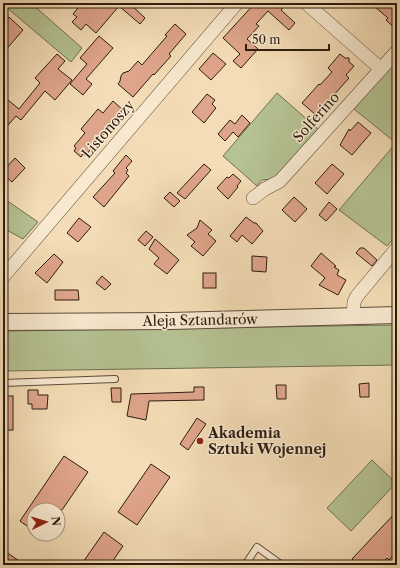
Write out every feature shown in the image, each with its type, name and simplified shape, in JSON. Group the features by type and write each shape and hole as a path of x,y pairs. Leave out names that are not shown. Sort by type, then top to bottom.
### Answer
{"street":[{"name":"Listonoszy","path":"3,277 237,3"},
{"path":"306,3 381,69"},
{"name":"Solferino","path":"253,198 265,189 280,181 397,51"},
{"path":"353,316 354,302 357,296 397,248"},
{"name":"Aleja Sztandarów","path":"3,322 172,321 397,315"}],"lane":[{"path":"3,383 115,379"},
{"path":"245,565 257,547 282,565"}],"green space":[{"path":"10,3 31,3 82,48 71,62 6,7"},
{"path":"397,60 397,234 387,246 339,210 396,143 354,109"},
{"path":"277,93 318,129 274,179 262,180 257,186 223,156"},
{"path":"3,198 38,222 23,239 3,228"},
{"path":"397,325 397,365 3,371 3,331"},
{"path":"372,460 396,483 351,531 327,508"}],"building":[{"path":"82,3 129,3 145,18 140,24 119,6 96,33 86,24 81,30 72,22 77,17 73,14"},
{"path":"255,3 287,3 281,10 295,23 289,30 268,11 256,24 259,26 247,39 258,49 241,68 233,61 240,54 223,38"},
{"path":"385,3 397,3 397,30 386,20 388,18 374,6 383,5"},
{"path":"9,17 23,30 3,53 3,24"},
{"path":"175,24 186,34 169,54 171,56 133,97 118,84 121,76 123,73 129,71 138,61 142,65 167,36 165,35"},
{"path":"99,36 113,48 86,79 92,84 83,95 70,84 87,64 80,58"},
{"path":"213,53 226,64 211,80 199,69"},
{"path":"57,54 65,61 58,69 72,80 55,100 45,91 21,120 16,116 3,131 3,96 19,109 40,83 35,78"},
{"path":"340,54 345,58 349,58 349,62 354,66 346,75 349,78 316,115 302,103 332,72 328,68"},
{"path":"207,94 215,100 212,104 216,108 204,123 192,112"},
{"path":"113,101 124,111 85,156 83,154 81,157 74,151 76,148 74,146 85,133 81,129 98,109 103,113"},
{"path":"242,115 250,123 238,137 233,132 225,141 218,134 230,120 235,124"},
{"path":"358,122 371,133 352,155 340,145 349,129 350,131"},
{"path":"126,155 132,161 126,168 128,170 126,173 129,176 104,207 93,197 115,173 113,171"},
{"path":"15,158 25,168 12,182 3,174 3,171"},
{"path":"204,164 211,170 185,199 177,193"},
{"path":"332,164 344,174 327,194 315,183"},
{"path":"233,174 241,181 228,199 217,188 227,177 229,178"},
{"path":"170,192 180,201 174,207 164,198"},
{"path":"294,197 307,209 295,222 282,210"},
{"path":"329,202 337,209 326,221 319,215"},
{"path":"246,217 256,223 263,231 252,244 242,235 237,242 230,236"},
{"path":"79,218 91,227 78,242 67,233"},
{"path":"200,220 212,230 208,234 216,241 203,256 191,246 195,242 187,235 197,228"},
{"path":"146,231 153,237 145,246 138,240"},
{"path":"155,239 179,260 167,274 154,264 159,258 149,249"},
{"path":"360,248 364,248 377,260 372,266 356,253"},
{"path":"321,253 336,266 334,267 339,270 337,275 346,280 338,295 319,285 325,278 311,266"},
{"path":"54,254 63,262 47,283 35,273"},
{"path":"252,256 267,257 266,272 252,271"},
{"path":"203,273 216,273 216,288 203,288"},
{"path":"102,276 111,284 105,290 96,283"},
{"path":"55,290 78,290 79,300 55,300"},
{"path":"369,383 369,397 360,397 359,384"},
{"path":"276,385 286,385 286,399 277,399"},
{"path":"194,387 204,387 204,400 149,401 146,420 127,416 131,394 194,392"},
{"path":"111,388 121,388 121,402 112,402"},
{"path":"28,390 38,390 38,395 48,395 47,409 32,409 32,404 28,404"},
{"path":"3,396 13,396 13,430 3,430"},
{"path":"197,418 206,424 188,450 180,444"},
{"path":"64,456 88,472 66,504 66,502 33,502"},
{"path":"151,464 170,477 137,525 118,512"},
{"path":"397,511 397,547 393,551 395,553 389,560 387,558 380,565 358,565 352,559"},
{"path":"26,512 26,525 20,521"},
{"path":"104,532 123,546 110,565 81,565"},
{"path":"3,550 25,565 3,565"}],"place":[{"name":"Akademia Sztuki Wojennej","path":"200,441"}]}
